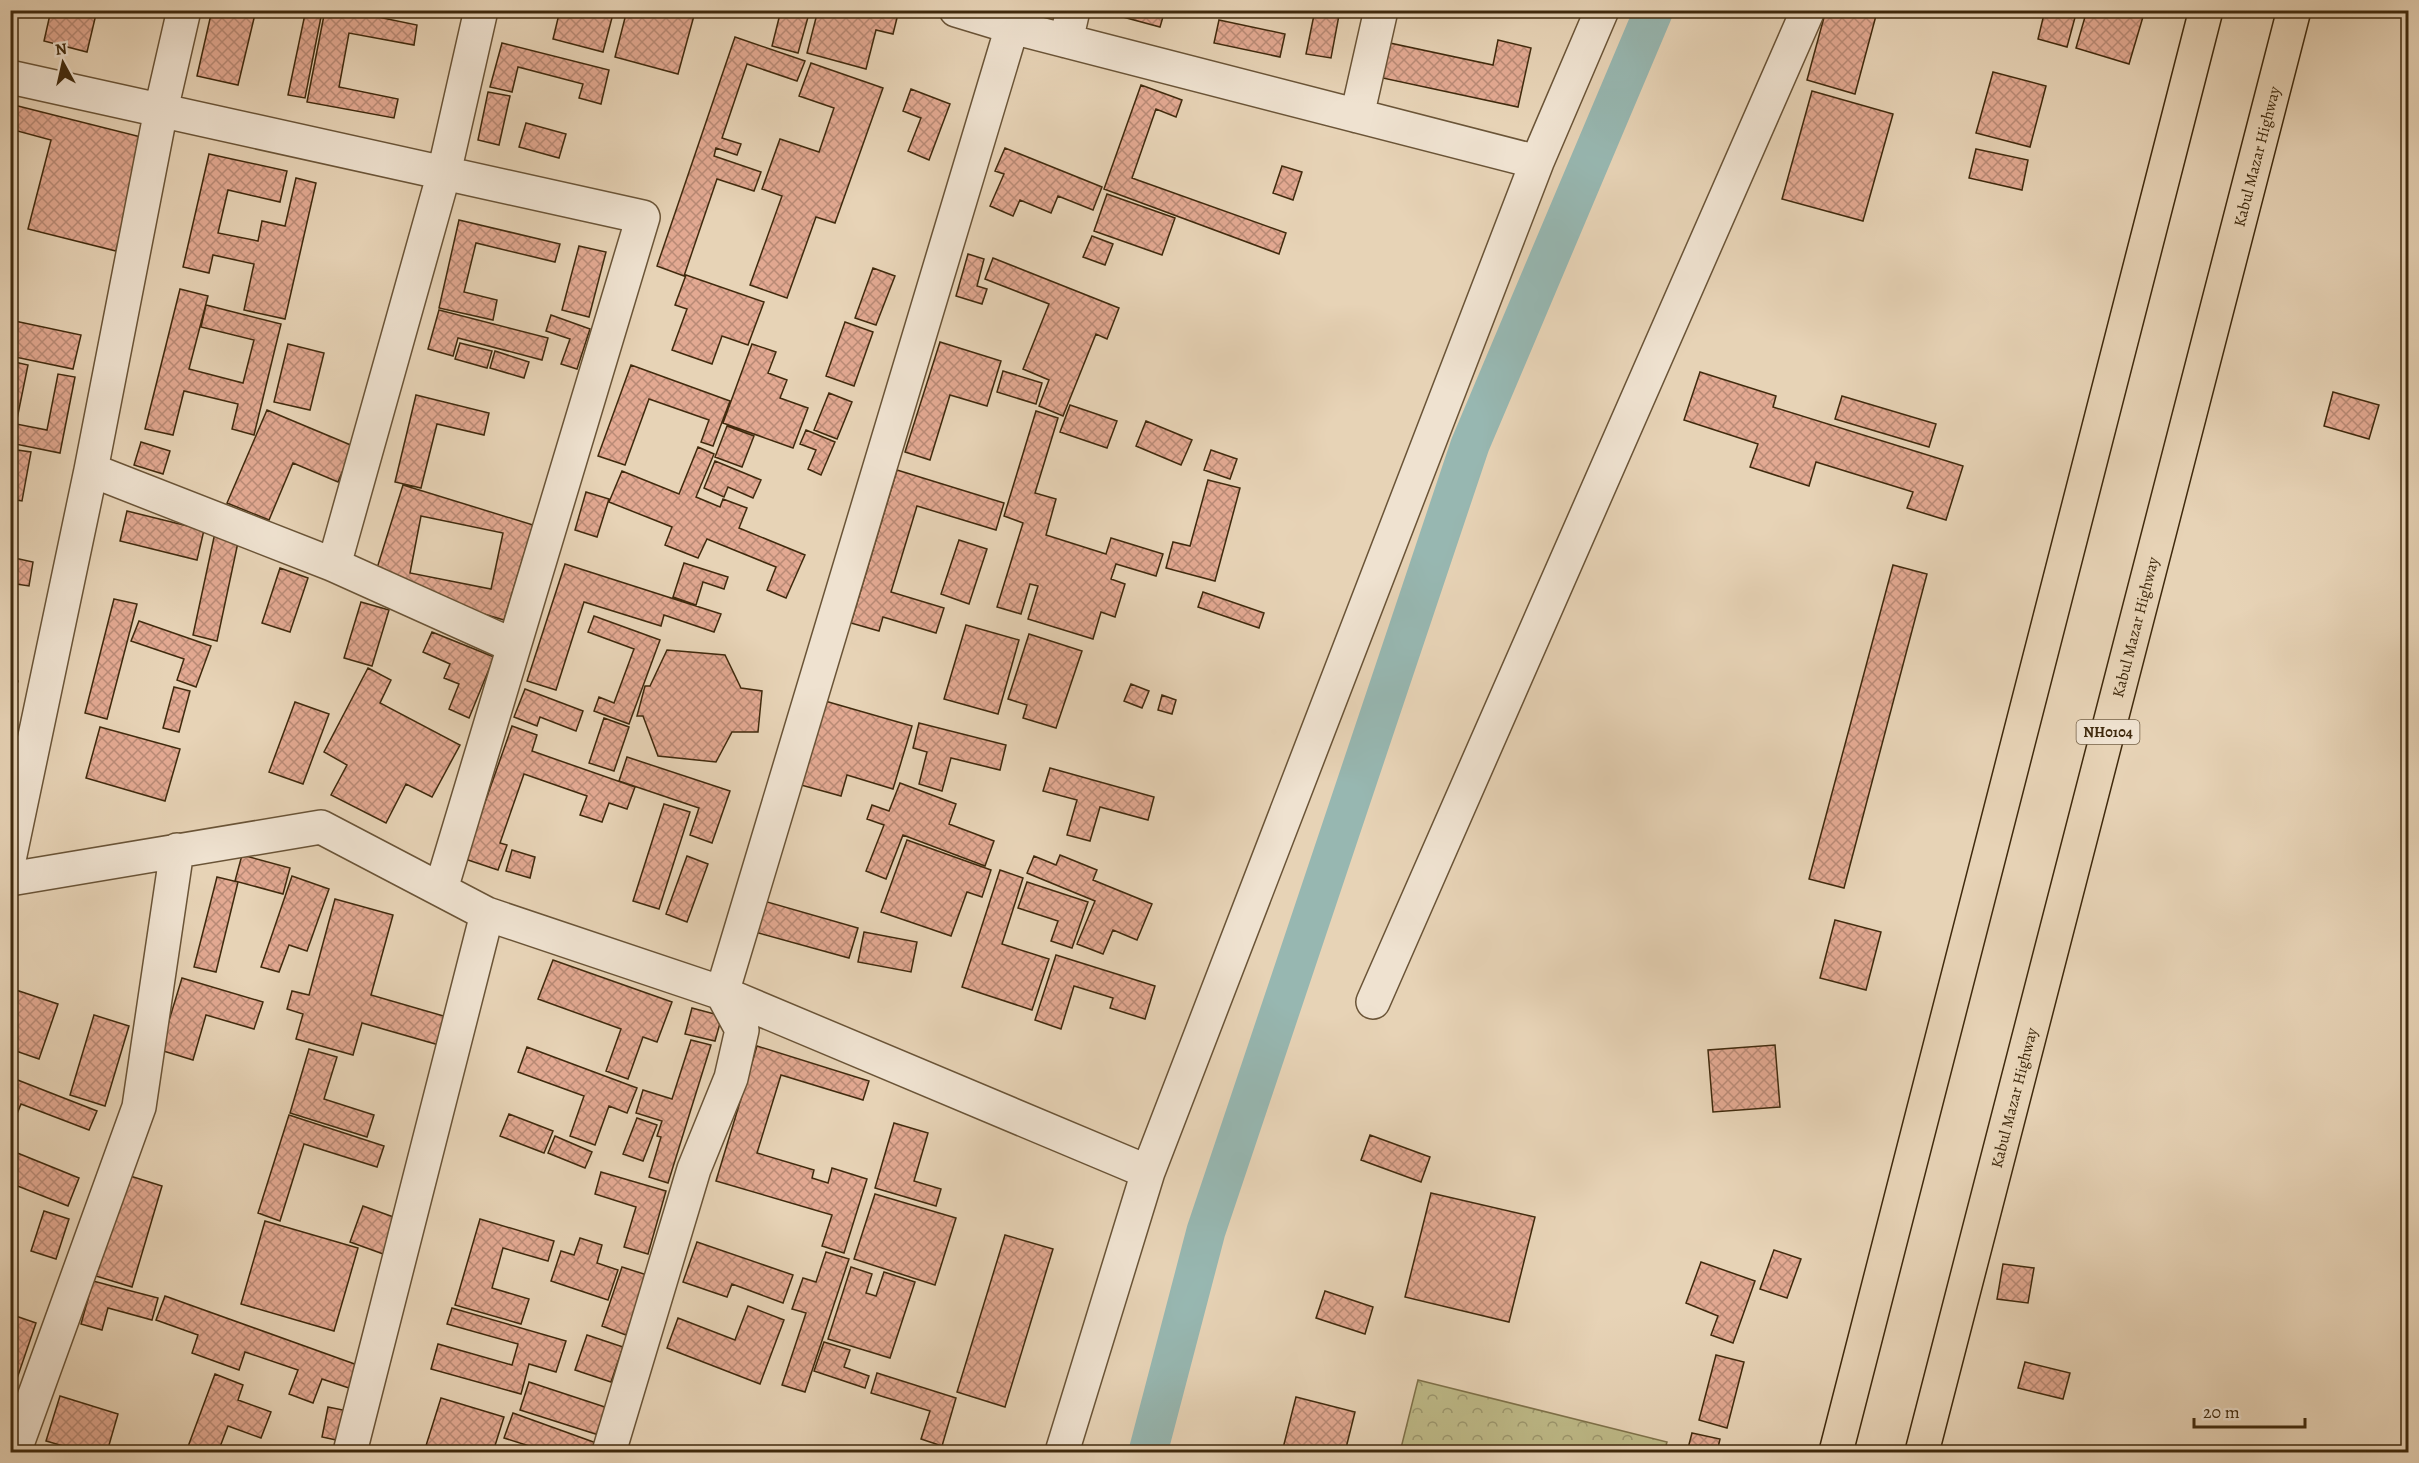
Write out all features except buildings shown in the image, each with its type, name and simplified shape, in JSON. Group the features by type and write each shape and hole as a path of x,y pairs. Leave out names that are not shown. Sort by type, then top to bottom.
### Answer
{"highway":[{"path":"1836,1452 2206,10"},
{"name":"Kabul Mazar Highway","path":"1922,1452 2294,10"}],"street":[{"path":"10,855 91,470 161,111 184,10"},
{"path":"333,565 444,173 481,10"},
{"path":"956,10 1012,27 1070,26 1357,116 1537,162"},
{"path":"1357,116 1381,10"},
{"path":"1062,1452 1148,1172 1537,162 1602,10"},
{"path":"1373,1002 1808,10"},
{"path":"609,1452 694,1169 733,1068 742,1030 722,993 1012,27"},
{"path":"10,77 643,217 441,889"},
{"path":"91,470 333,565 514,646"},
{"path":"10,879 321,827 487,914 722,993 1148,1172"},
{"path":"18,1448 139,1107 177,850"},
{"path":"350,1452 487,914"}],"green space":[{"path":"1418,1380 1667,1442 1664,1452 1400,1452"}],"waterway":[{"path":"1148,1452 1206,1231 1470,445 1654,10"}]}
